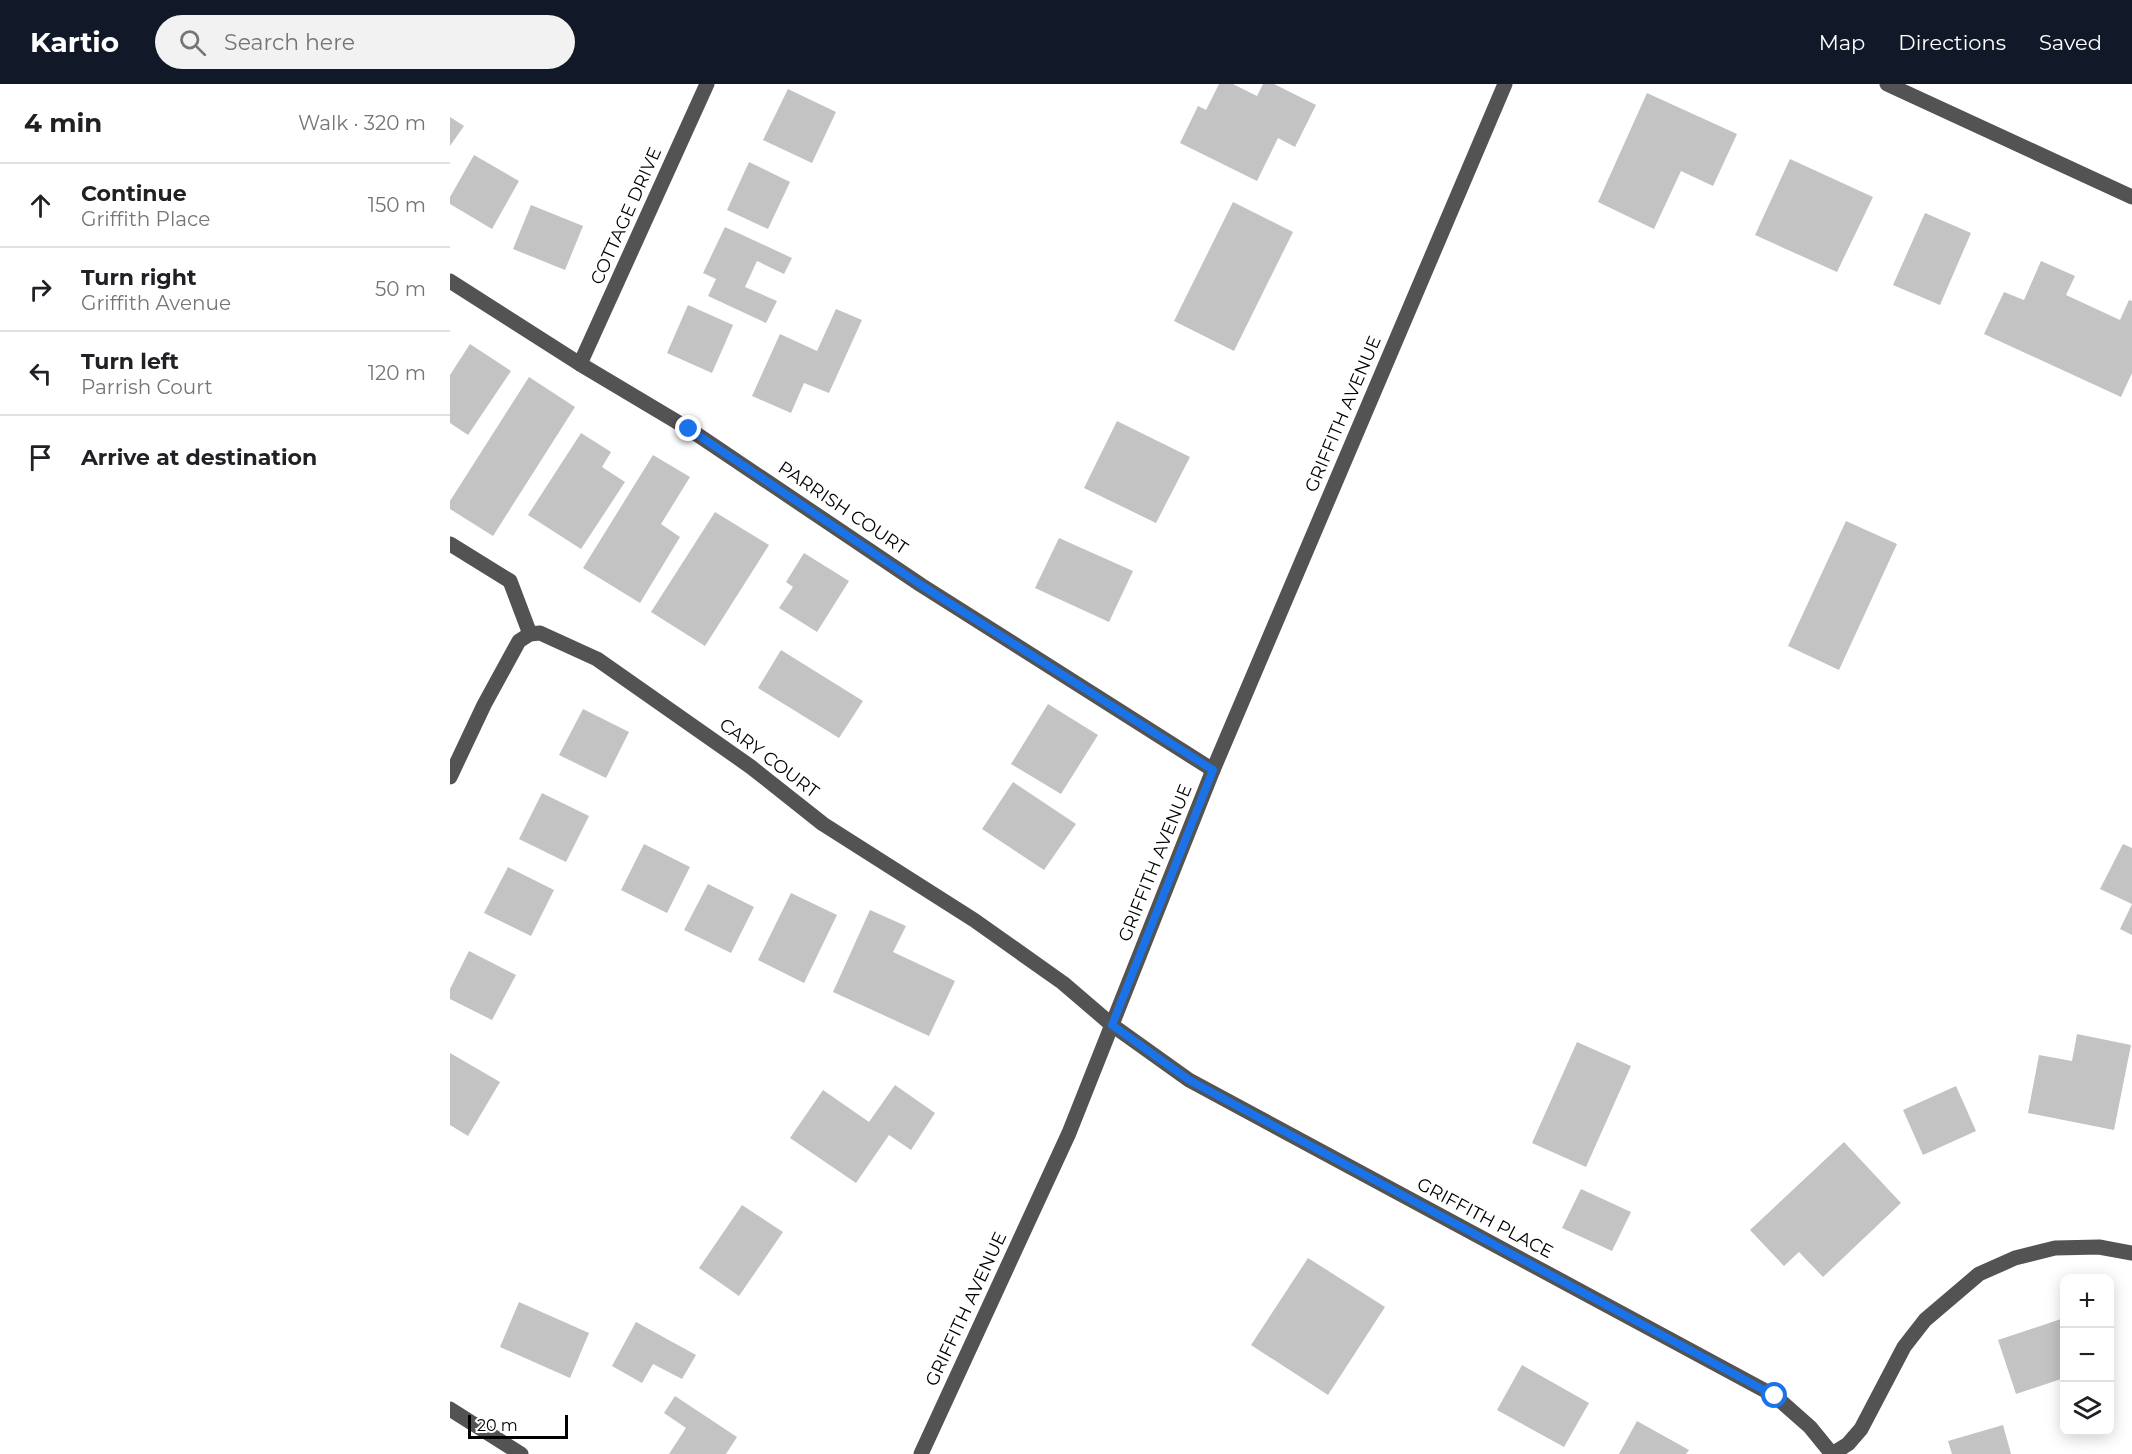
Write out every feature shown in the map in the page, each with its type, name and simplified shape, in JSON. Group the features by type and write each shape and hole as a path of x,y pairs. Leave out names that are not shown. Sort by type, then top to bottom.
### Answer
{"street":[{"name":"COTTAGE DRIVE","path":"580,364 707,84"},
{"name":"GRIFFITH AVENUE","path":"921,1454 1069,1133 1213,770 1505,84"},
{"path":"1887,84 2132,197"},
{"name":"PARRISH COURT","path":"450,281 580,364 689,429 921,585 1213,770"},
{"path":"450,544 510,581 530,633 519,641 483,705 450,777"},
{"name":"CARY COURT","path":"530,633 540,633 597,659 751,767 823,824 974,920 1054,977 1112,1025"},
{"name":"GRIFFITH PLACE","path":"1112,1025 1189,1080 1775,1396 1809,1427 1832,1454"},
{"path":"1832,1454 1848,1444 1861,1429 1904,1347 1925,1320 1979,1275 2015,1258 2055,1248 2099,1247 2132,1253"},
{"path":"450,1409 521,1454"}],"building":[{"path":"1219,84 1233,84 1257,96 1263,84 1274,84 1316,105 1295,147 1278,138 1257,181 1180,143 1198,106 1206,110"},
{"path":"788,89 836,112 812,163 763,140"},
{"path":"1647,93 1737,134 1713,186 1681,171 1654,229 1598,202"},
{"path":"450,117 464,126 450,146"},
{"path":"474,155 519,181 492,229 450,204 450,197"},
{"path":"1790,159 1873,197 1837,272 1755,235"},
{"path":"749,162 790,182 768,229 727,210"},
{"path":"1233,202 1293,232 1234,351 1174,321"},
{"path":"531,205 583,226 565,270 513,249"},
{"path":"1925,213 1971,233 1940,305 1893,285"},
{"path":"725,227 792,258 784,274 757,261 745,287 777,301 766,323 708,296 716,279 703,273"},
{"path":"2041,261 2075,276 2066,295 2120,320 2129,300 2132,301 2132,373 2121,397 1984,334 2004,292 2024,300"},
{"path":"688,305 733,325 712,373 667,353"},
{"path":"836,309 862,320 829,393 804,383 791,413 752,396 780,334 817,351"},
{"path":"470,344 511,371 468,435 450,423 450,375"},
{"path":"529,377 575,407 493,536 450,509 450,501"},
{"path":"1117,421 1190,457 1156,523 1084,488"},
{"path":"581,433 611,452 602,467 625,482 581,549 528,515"},
{"path":"653,455 690,477 661,524 680,537 640,603 583,568"},
{"path":"715,512 769,545 705,646 651,612"},
{"path":"1846,521 1897,544 1839,670 1788,646"},
{"path":"1059,538 1133,571 1109,622 1035,588"},
{"path":"804,553 849,581 817,632 779,608 793,587 786,582"},
{"path":"781,650 863,701 839,738 758,688"},
{"path":"1048,704 1098,735 1061,794 1011,764"},
{"path":"583,709 629,732 606,778 559,755"},
{"path":"1013,782 1076,824 1044,870 982,829"},
{"path":"542,793 589,816 566,862 519,839"},
{"path":"644,844 690,867 667,913 621,890"},
{"path":"2123,844 2132,848 2132,904 2100,889"},
{"path":"508,867 554,890 531,936 484,913"},
{"path":"708,884 754,907 731,953 684,930"},
{"path":"791,893 837,915 804,983 758,960"},
{"path":"2132,904 2132,935 2120,929"},
{"path":"870,910 906,926 893,952 955,981 929,1036 833,992"},
{"path":"469,951 516,975 492,1020 450,999 450,989"},
{"path":"2077,1034 2131,1045 2114,1130 2028,1113 2039,1055 2072,1061"},
{"path":"1577,1042 1631,1066 1586,1167 1532,1143"},
{"path":"450,1053 500,1082 468,1136 450,1125"},
{"path":"895,1085 935,1113 911,1150 889,1135 856,1183 790,1138 823,1090 869,1122"},
{"path":"1956,1086 1976,1131 1923,1155 1903,1110"},
{"path":"1844,1142 1901,1203 1823,1277 1799,1252 1784,1266 1750,1230"},
{"path":"1581,1189 1631,1212 1612,1251 1562,1228"},
{"path":"742,1205 783,1232 739,1296 699,1268"},
{"path":"1308,1258 1385,1307 1328,1395 1251,1345"},
{"path":"519,1302 589,1333 570,1378 500,1347"},
{"path":"2060,1319 2060,1379 2016,1394 1998,1340"},
{"path":"636,1322 696,1355 682,1379 653,1364 642,1383 612,1366"},
{"path":"1522,1365 1589,1403 1564,1447 1497,1410"},
{"path":"675,1396 737,1437 726,1454 669,1454 686,1428 664,1413"},
{"path":"1637,1421 1689,1450 1686,1454 1619,1454"},
{"path":"2003,1425 2011,1454 1952,1454 1948,1441"}],"route":[{"path":"689,429 921,585 1213,770 1112,1025 1189,1080 1775,1396"}]}
